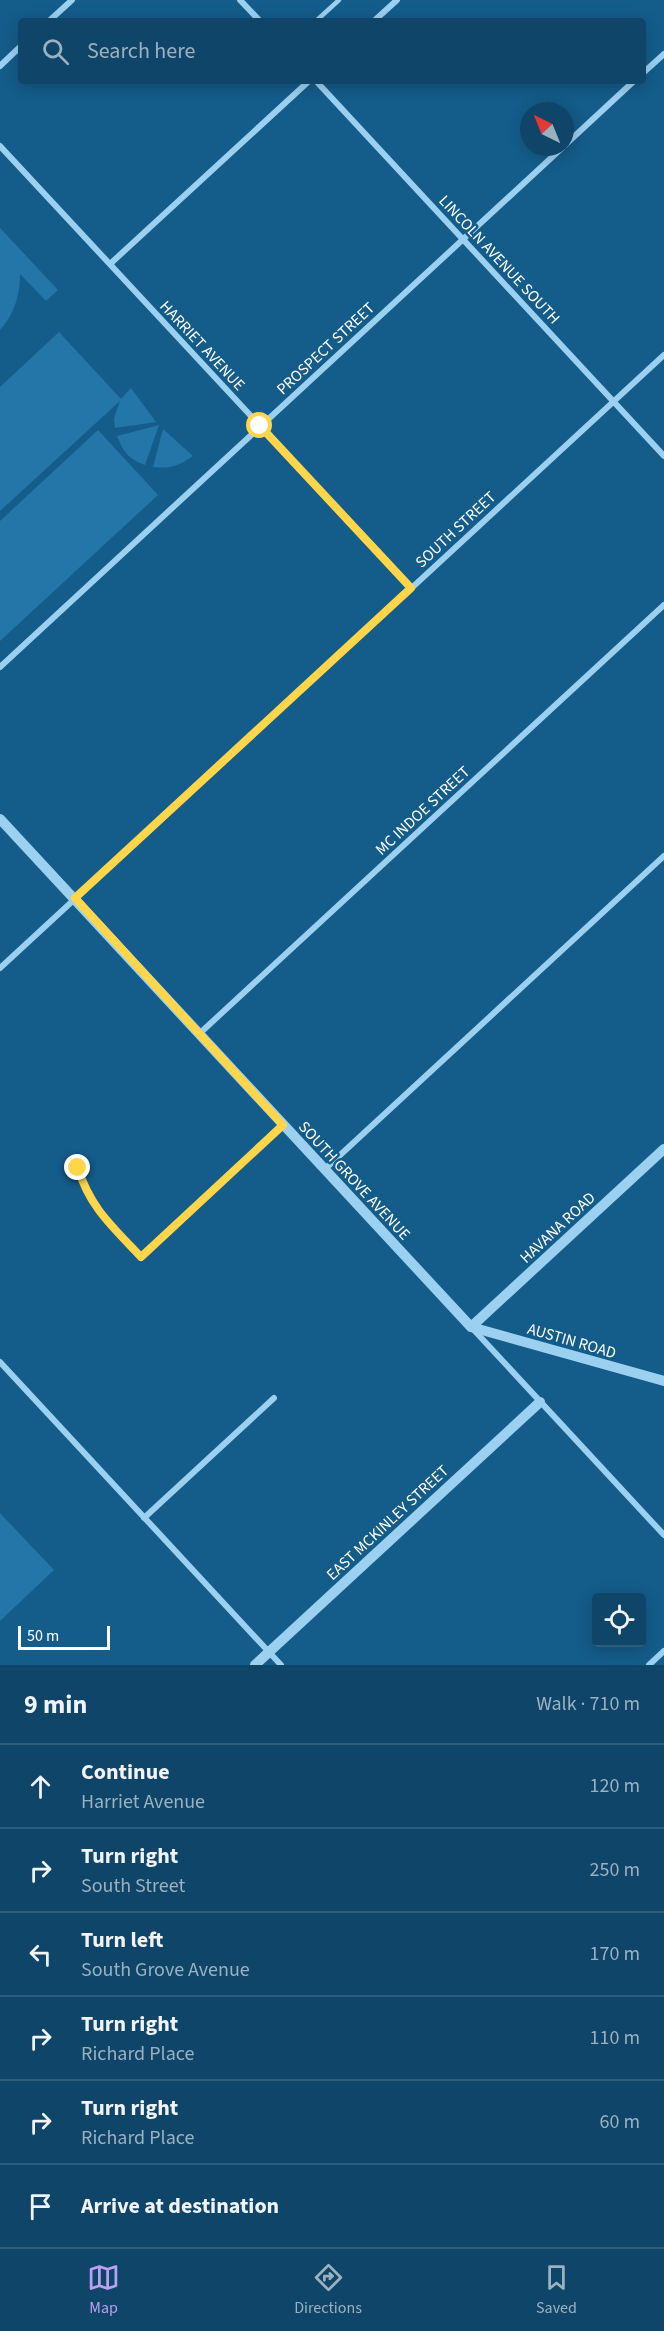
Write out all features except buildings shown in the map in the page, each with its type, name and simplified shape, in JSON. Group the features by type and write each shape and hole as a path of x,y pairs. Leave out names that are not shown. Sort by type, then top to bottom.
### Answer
{"street":[{"path":"52,18 72,0"},
{"path":"240,0 257,18"},
{"path":"377,18 397,0"},
{"path":"0,66 18,49"},
{"path":"646,70 664,54"},
{"path":"110,264 306,84"},
{"name":"LINCOLN AVENUE SOUTH","path":"319,84 664,456"},
{"name":"PROSPECT STREET","path":"574,137 631,84"},
{"name":"HARRIET AVENUE","path":"0,146 411,588"},
{"name":"PROSPECT STREET","path":"0,667 553,156"},
{"name":"SOUTH STREET","path":"0,968 664,355"},
{"name":"MC INDOE STREET","path":"199,1034 664,605"},
{"name":"SOUTH GROVE AVENUE","path":"0,819 664,1535"},
{"path":"325,1169 664,856"},
{"path":"78,1168 84,1190 94,1207 141,1257 283,1125"},
{"name":"HAVANA ROAD","path":"471,1327 664,1149"},
{"name":"AUSTIN ROAD","path":"471,1327 664,1381"},
{"path":"0,1362 281,1665"},
{"path":"144,1518 274,1398"},
{"name":"EAST MCKINLEY STREET","path":"255,1665 540,1402"},
{"path":"649,1665 664,1651"}],"lane":[{"path":"319,18 339,0"}],"shaded area":[{"path":"0,228 58,290 46,301 20,274 16,304 0,330"},
{"path":"59,332 121,399 131,388 156,422 115,428 114,418 120,401 0,511 0,387"},
{"path":"159,425 145,465 127,454 117,436"},
{"path":"163,429 193,456 174,466 153,467"},
{"path":"98,430 158,495 0,641 0,521"},
{"path":"0,1513 54,1570 0,1621"}],"route":[{"path":"78,1168 84,1190 94,1207 141,1257 283,1125 75,898 411,588 260,426"}]}
